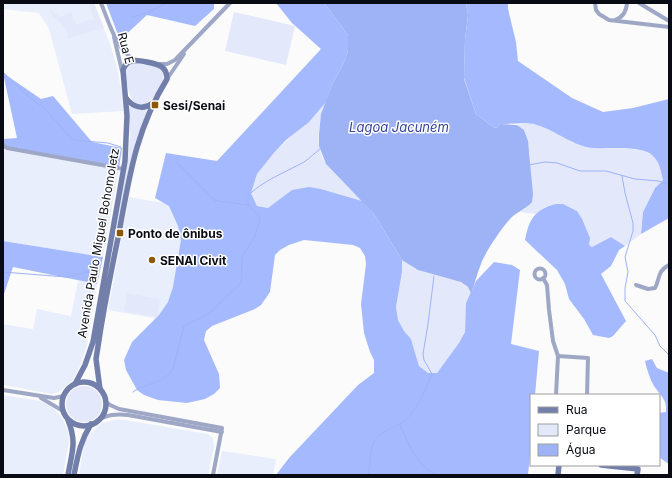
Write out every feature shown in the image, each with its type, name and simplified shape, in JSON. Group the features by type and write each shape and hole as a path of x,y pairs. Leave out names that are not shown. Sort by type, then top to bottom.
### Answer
{"street":[{"name":"Rua E","path":"101,3 124,52 136,60"},
{"path":"595,3 596,10 599,14 609,20 669,27"},
{"path":"614,20 624,14 627,3"},
{"path":"639,3 669,21"},
{"name":"Avenida Paulo Miguel Bohomoletz","path":"136,60 158,64 173,62 190,46 228,4"},
{"name":"Rua E","path":"111,27 123,73"},
{"name":"Avenida Paulo Miguel Bohomoletz","path":"100,389 96,359 129,177 139,139 154,103 190,46"},
{"path":"123,73 127,63 136,60"},
{"path":"158,64 165,70 168,79"},
{"name":"Avenida Paulo Miguel Bohomoletz","path":"75,384 85,365 93,342 124,169 128,131 123,73"},
{"path":"126,98 133,105 139,107 147,107 154,103"},
{"path":"3,145 7,148 124,169"},
{"path":"636,285 648,289 655,288 659,274 669,265"},
{"path":"544,278 547,285 548,310 558,356 556,394"},
{"path":"558,356 588,358 587,394"},
{"path":"68,475 74,442 73,433 63,411 62,405 64,396 68,389 75,384 87,382 94,385 100,389 105,401 110,406 119,409 222,430"},
{"path":"3,390 54,398 64,396"},
{"path":"39,396 63,411"},
{"path":"97,421 104,412 105,401"},
{"path":"67,418 78,425 84,426 91,424 105,416 117,414 222,430"},
{"path":"74,475 78,449 91,424"},
{"path":"213,475 222,430"},
{"path":"612,466 638,472"}],"shaded area":[{"path":"3,3 94,3 117,67 123,111 72,114 49,29 39,13 3,9"},
{"path":"106,3 214,3 214,9 195,26 147,15 120,40"},
{"path":"276,3 324,3 348,35 348,51 332,85 326,102 309,122 286,140 257,174 251,193 257,206 268,208 292,190 309,187 362,201 374,214 402,260 402,272 396,307 398,320 404,331 411,339 419,366 428,373 437,373 459,343 465,332 466,303 476,281 494,262 512,265 520,270 511,344 539,351 535,394 530,394 530,455 528,475 276,475 289,458 358,385 374,373 374,360 364,333 361,304 366,264 365,256 360,248 353,245 304,240 289,245 275,255 270,292 261,305 255,309 212,326 206,331 204,340 219,374 220,388 214,394 205,399 187,403 158,400 144,395 137,390 126,370 124,360 132,342 159,315 168,302 173,287 181,240 178,226 169,206 155,198 166,153 217,161 321,49 292,23"},
{"path":"466,3 508,3 508,9 516,42 518,61 572,98 603,112 633,108 669,99 669,218 641,234 643,212 655,188 663,180 658,162 649,153 635,149 594,148 579,145 533,124 500,124 497,128 493,127 476,114 464,78 465,39 468,15"},
{"path":"3,73 41,99 53,96 92,142 122,148 119,168 3,148 3,139 17,138"},
{"path":"3,148 119,168 103,257 3,241"},
{"name":"SENAI Civit","path":"129,197 197,209 175,322 108,310"},
{"path":"556,204 563,204 577,211 590,238 589,245 592,247 611,237 625,246 619,250 611,266 601,274 626,321 613,336 609,338 593,335 584,319 569,299 565,284 557,270 525,240 534,216 543,209"},
{"path":"3,241 103,257 97,284 13,267 3,297"},
{"path":"78,281 97,284 87,345 80,366 73,380 59,392 52,394 3,385 3,324 33,329 37,309 71,316"},
{"path":"652,359 657,368 669,373 669,464 660,458 660,413 666,412 666,404 654,386 645,361"},
{"path":"3,395 40,401 53,408 60,415 68,430 69,441 63,475 3,475"},
{"path":"119,419 208,434 213,438 214,447 208,475 79,475 84,445 88,436 102,423"},
{"path":"222,451 276,459 273,475 217,475"}],"green space":[{"path":"89,3 94,3 104,28 67,39 68,34 61,22 56,21 58,18 54,18 49,9 53,9 53,12 60,17 71,12 76,25 90,19 92,21 94,20"},
{"path":"234,12 295,26 286,65 225,51"},
{"path":"135,62 159,67 162,69 164,75 158,91 152,99 145,104 138,104 132,100 126,82 126,68 128,65"},
{"path":"326,102 321,117 319,134 320,151 331,170 362,201 321,189 292,191 268,208 257,206 251,192 257,174 273,154"},
{"path":"131,106 138,110 146,110 147,112 137,140 116,227 128,157 130,137 129,108"},
{"path":"530,123 536,124 556,133 574,143 641,150 654,156 661,167 663,180 655,188 643,212 641,234 625,246 611,237 592,247 588,245 577,211 571,208 560,205 550,205 535,214 520,212 526,208 531,181 530,155 524,130 517,125"},
{"path":"402,260 418,270 461,282 469,288 471,293 467,307 464,336 437,373 427,373 419,366 411,339 404,331 398,320 396,307 402,272"},
{"path":"127,293 160,299 157,317 124,311"},
{"path":"88,386 97,391 101,397 101,411 97,417 88,422 80,422 71,417 67,411 66,400 71,391 77,387"}],"water":[{"name":"Lagoa Jacuném","path":"324,3 466,3 468,15 465,39 464,79 476,114 493,127 497,128 500,124 517,125 524,130 528,141 533,194 532,202 514,215 499,232 483,259 471,293 468,287 461,282 418,270 402,260 374,214 326,164 319,146 321,114 332,85 348,51 348,35"}],"waterway":[{"path":"132,17 147,13 167,3"},
{"path":"3,72 28,96 44,108 73,140 108,143 121,147"},
{"path":"133,392 143,386 159,381 169,374 173,369 184,326 207,315 241,283 242,257 255,236 260,219 248,204 248,196 267,181 304,162 321,148"},
{"path":"175,161 214,200 249,205"},
{"path":"529,165 545,162 557,163 580,171 606,171 635,179 659,181 669,185"},
{"path":"622,176 633,223 633,231 625,257 628,272 625,288 625,301 655,335 660,346 669,355"},
{"path":"3,272 66,277 87,272 95,275"},
{"name":"Lagoa Jacuném","path":"368,475 371,451 376,439 382,433 410,416 420,400 432,374 424,360 423,354 434,276"},
{"path":"400,425 418,460 429,471 436,475"}],"place":[{"name":"Sesi/Senai","path":"155,105"},
{"name":"Ponto de ônibus","path":"120,233"},
{"name":"SENAI Civit","path":"152,260"}]}
